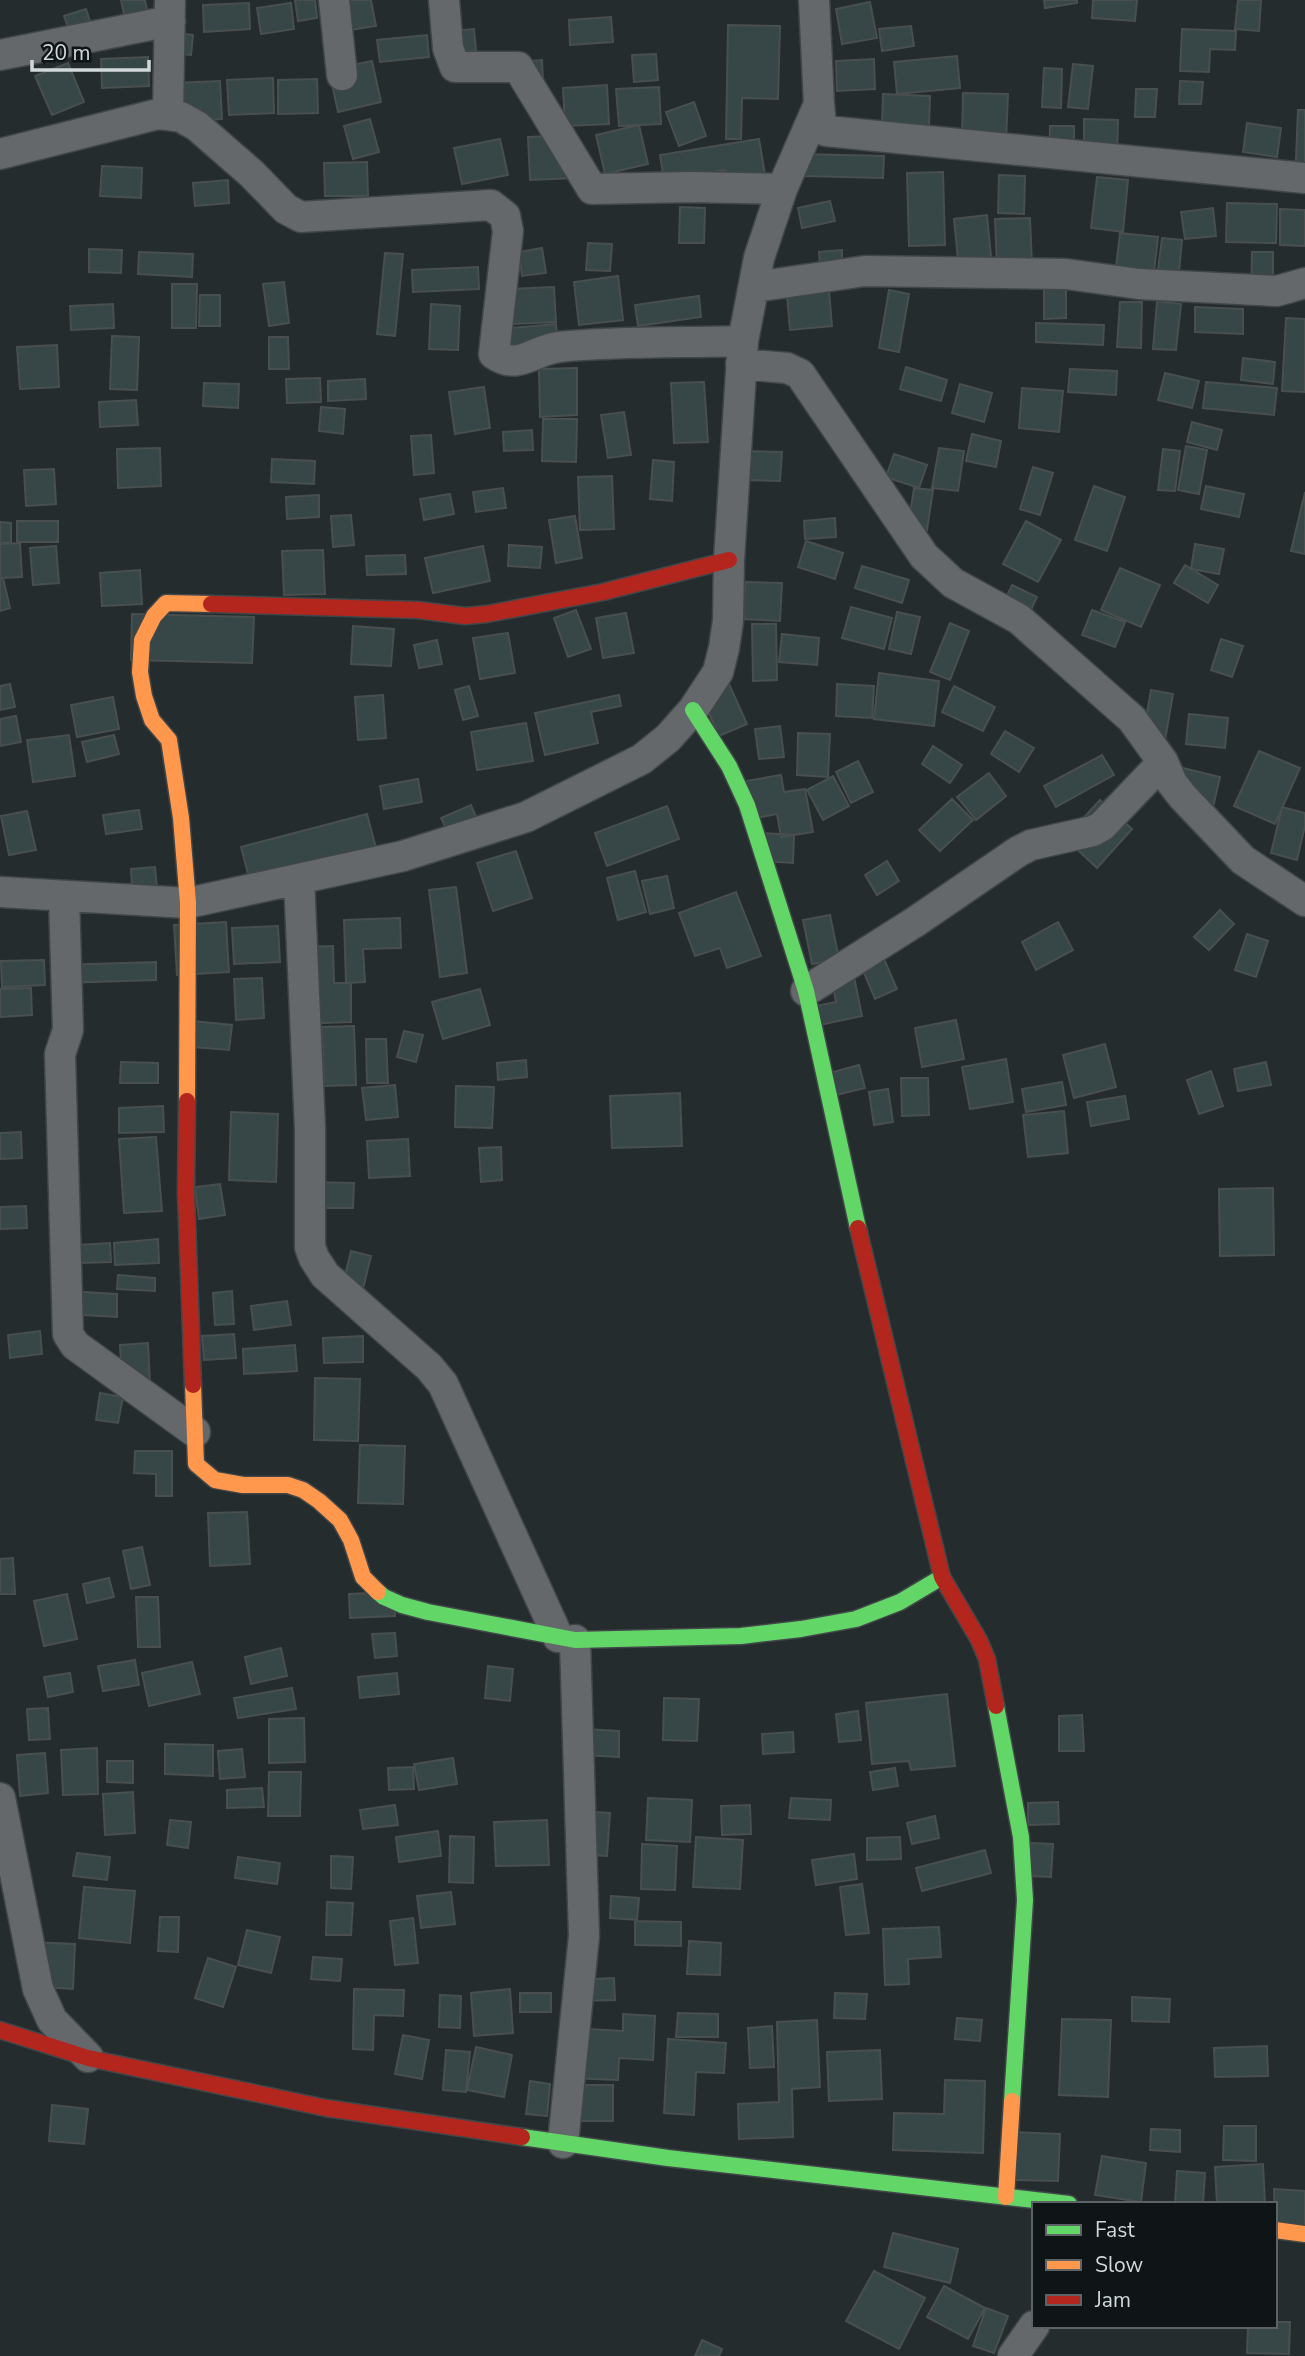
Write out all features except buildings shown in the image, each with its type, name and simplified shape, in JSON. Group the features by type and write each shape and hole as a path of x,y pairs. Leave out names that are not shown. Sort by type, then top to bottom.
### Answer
{"street":[{"path":"334,0 342,75"},
{"path":"444,0 448,48 455,67 518,67 592,189 782,189"},
{"path":"814,0 819,104 821,124 826,131 1305,178"},
{"path":"0,55 170,10 168,115"},
{"path":"0,892 188,904 403,856 526,817 642,759 668,738 693,710 718,672 724,648 728,621 729,560 742,353 759,258 782,189 819,104"},
{"path":"0,154 158,114 181,117 197,126 252,174 286,209 301,217 491,205 505,216 508,231 494,354 501,359 515,362 550,348 594,343 742,353 800,374 924,556 953,583 1019,619 1132,719 1163,762 1172,783 1183,797 1243,860 1305,901"},
{"path":"754,287 865,271 1066,274 1139,284 1277,291 1305,283"},
{"path":"729,560 604,592 487,614 465,616 418,610 166,603 154,616 142,640 140,672 152,720 169,740 181,818 188,904 187,1193 196,1464 215,1480 243,1485 288,1485 303,1490 332,1511 346,1529 363,1577 384,1597 428,1612 566,1639 741,1636 802,1629 856,1619 900,1602 942,1577"},
{"path":"693,710 729,766 747,805 806,991 916,1475 942,1577 979,1640 987,1659 1021,1837 1025,1900 1006,2197"},
{"path":"806,991 1031,845 1093,831 1102,826 1163,762"},
{"path":"299,879 310,1128 310,1247 325,1275 429,1367 443,1384 566,1639 584,1936 563,2143"},
{"path":"64,897 68,1030 60,1054 68,1334 75,1345 195,1432"},
{"path":"1,1806 38,1989 52,2021 88,2057"},
{"path":"0,2030 88,2057 326,2108 668,2158 1051,2202"},
{"path":"1277,2230 1305,2234"},
{"path":"1013,2356 1033,2328"}],"traffic: fast":[{"path":"693,710 729,766 747,805 806,991 858,1228"},
{"path":"378,1592 402,1605 428,1612 575,1640 741,1636 856,1619 900,1602 942,1577"},
{"path":"996,1706 1021,1837 1025,1900 1012,2101"},
{"path":"522,2137 668,2158 1052,2202"}],"traffic: slow":[{"path":"187,1101 188,903 181,818 169,740 152,720 140,672 142,640 154,616 166,603 211,604"},
{"path":"193,1385 196,1464 215,1480 243,1485 288,1485 303,1490 319,1501 340,1520 351,1540 363,1577 378,1592"},
{"path":"1006,2197 1012,2101"},
{"path":"1277,2230 1305,2234"}],"traffic: jam":[{"path":"211,604 418,610 465,616 603,592 729,560"},
{"path":"187,1101 186,1193 193,1385"},
{"path":"858,1228 942,1577 979,1640 987,1659 996,1706"},
{"path":"0,2030 88,2058 326,2108 522,2137"}]}
